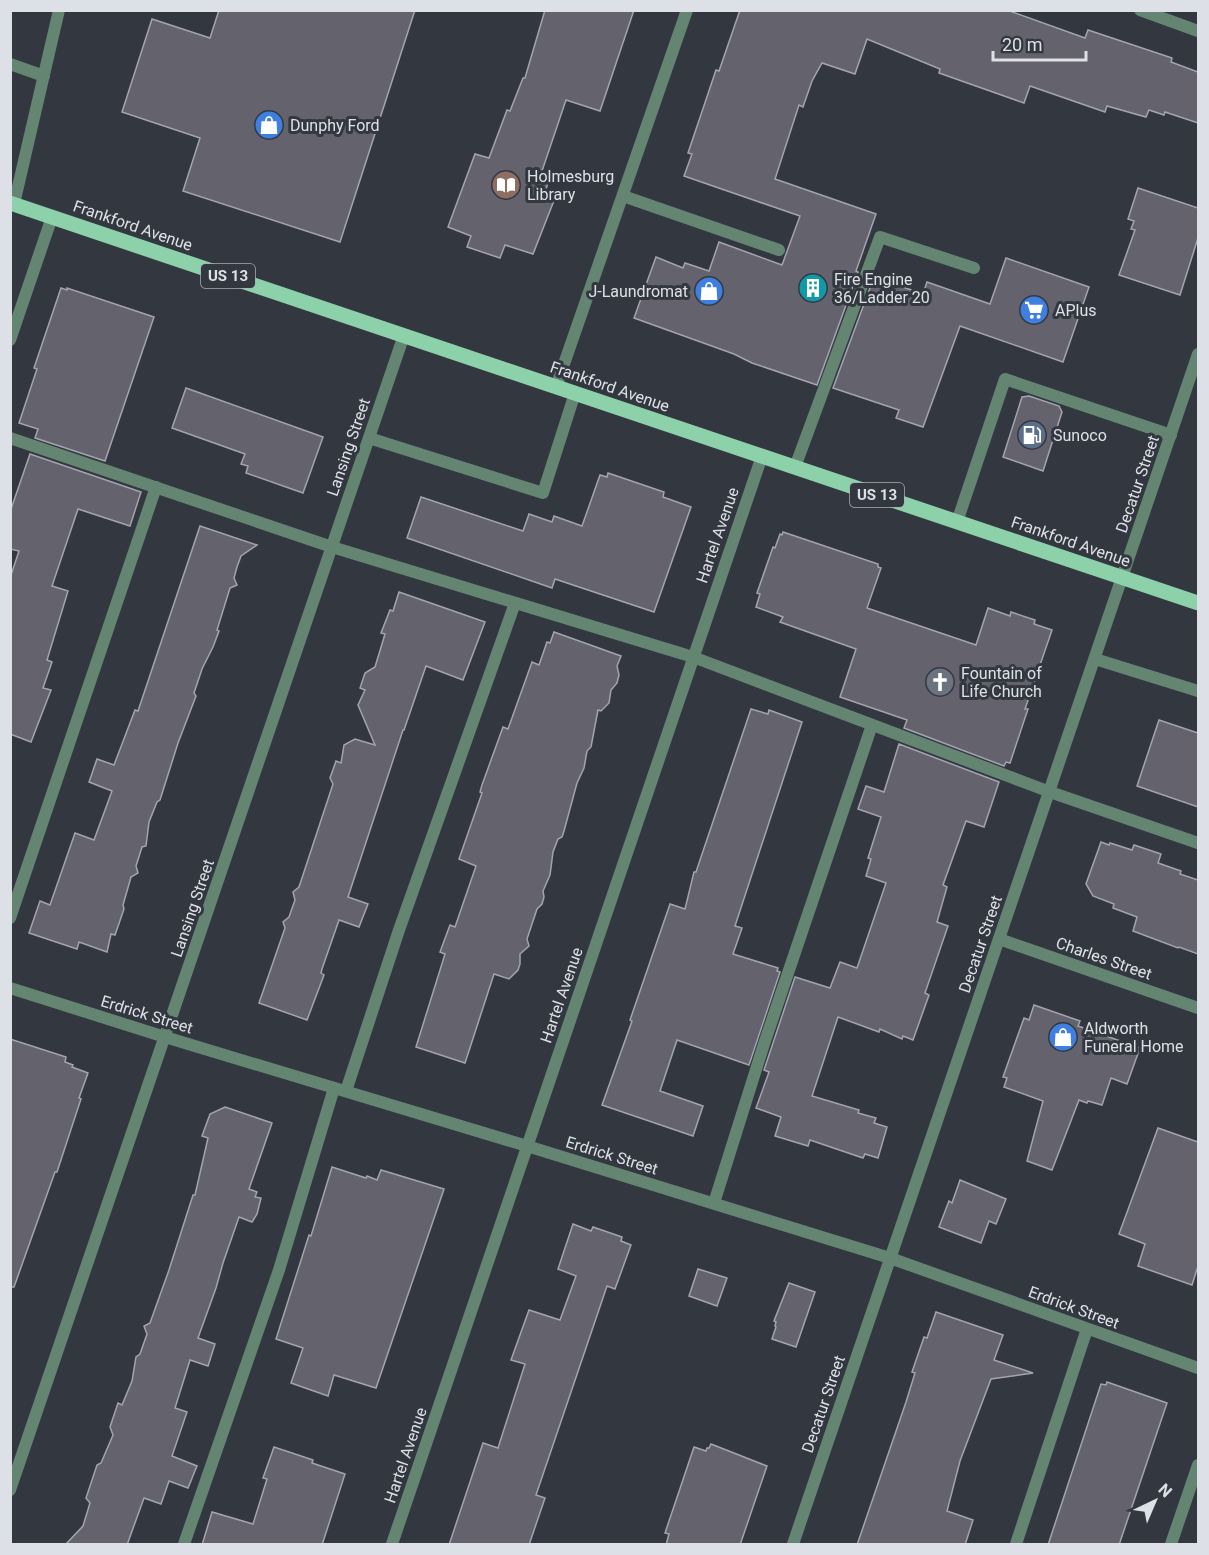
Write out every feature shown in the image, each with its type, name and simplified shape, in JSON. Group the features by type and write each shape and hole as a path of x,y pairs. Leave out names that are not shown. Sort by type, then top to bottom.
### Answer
{"main road":[{"name":"Frankford Avenue","path":"12,204 1198,603"}],"street":[{"path":"12,204 59,10"},
{"path":"556,387 687,10"},
{"path":"1140,10 1198,31"},
{"path":"10,64 44,76"},
{"path":"623,196 779,250"},
{"path":"10,340 52,217"},
{"path":"795,467 880,237 974,268"},
{"name":"Lansing Street","path":"10,1490 404,335"},
{"name":"Decatur Street","path":"793,1545 1198,354"},
{"path":"957,522 1005,379 1171,435"},
{"path":"369,438 543,494 574,393"},
{"path":"10,438 332,547 693,657 1050,792 1198,843"},
{"name":"Hartel Avenue","path":"392,1545 762,456"},
{"path":"10,918 156,487"},
{"path":"184,1545 340,1090 515,603"},
{"path":"1095,659 1198,691"},
{"path":"714,1203 768,1033 872,725"},
{"name":"Charles Street","path":"999,939 1198,1008"},
{"name":"Erdrick Street","path":"10,988 890,1258 1198,1368"},
{"path":"1016,1545 1087,1329"},
{"path":"1171,1545 1198,1465"}],"building":[{"name":"Dunphy Ford","path":"219,10 415,10 340,242 183,191 200,138 122,112 152,19 210,38"},
{"path":"545,10 634,10 600,111 566,100 542,171 551,174 544,195 555,198 533,254 505,245 500,258 467,247 471,236 448,227 475,154 489,158 507,110 510,111 523,78 525,78"},
{"path":"740,10 1007,10 1085,38 1088,30 1172,58 1171,62 1198,72 1198,123 1165,112 1164,115 1149,110 1146,117 1107,106 1105,112 1030,86 1024,103 939,73 940,69 867,39 855,74 822,63 812,81 803,107 799,105 775,179 876,214 856,271 858,272 817,385 634,318 656,257 683,268 685,263 709,271 719,242 782,265 800,216 684,176 692,154 688,153 716,70 719,71"},
{"path":"1138,188 1198,208 1198,238 1180,295 1119,275 1135,230 1131,229 1134,221 1128,219"},
{"path":"1006,258 1089,287 1063,362 960,326 923,427 896,418 899,410 833,388 874,277 923,294 927,282 990,304"},
{"path":"61,288 154,317 105,461 35,438 38,429 19,423 37,369 34,368"},
{"path":"186,388 323,437 303,493 246,473 248,466 241,464 245,454 172,428"},
{"name":"Sunoco","path":"1029,396 1059,406 1062,412 1043,471 1003,457 1022,397"},
{"path":"30,454 141,492 130,526 78,509 52,586 68,591 47,660 52,662 43,688 51,690 31,742 10,734 10,578 19,551 10,549 10,512"},
{"path":"608,473 664,492 663,497 691,507 654,612 555,579 552,588 407,538 421,497 523,531 529,514 552,522 554,516 582,526 600,475 607,477"},
{"path":"200,526 257,545 241,556 234,578 237,585 230,588 217,630 219,631 202,669 194,693 196,696 160,800 149,822 146,846 142,847 136,866 138,873 131,877 115,935 111,934 107,952 79,942 77,949 29,933 40,901 50,905 75,833 94,840 112,791 89,782 97,759 114,765 135,710 138,711"},
{"name":"Fountain of Life Church","path":"783,532 878,564 881,568 867,608 976,645 988,608 1010,616 1011,612 1035,620 1034,624 1052,630 1025,709 1028,709 1010,763 1006,762 1004,766 904,728 907,720 840,697 856,649 780,622 783,617 756,607 760,594 757,593 773,547 775,548"},
{"path":"399,592 485,622 463,680 426,666 348,897 368,904 359,927 339,920 322,969 321,973 324,975 307,1020 259,1003 285,928 283,922 289,917 295,900 293,892 299,887 333,784 330,778 336,761 341,763 344,745 355,739 375,745 358,705 365,690 360,688 365,673 375,667 385,634 381,633 390,610 393,611"},
{"path":"554,632 621,656 617,666 619,675 617,683 611,690 609,703 601,711 598,710 591,747 587,751 584,768 577,783 562,837 558,839 553,852 550,875 543,891 542,904 537,909 527,939 529,946 520,954 518,970 509,979 494,974 465,1063 416,1047 445,954 440,952 450,925 455,927 476,866 459,859 482,793 480,792 482,785 503,727 508,729 532,662 539,665 547,642 550,643"},
{"path":"751,709 768,714 769,710 802,722 735,926 742,928 733,954 778,968 777,971 780,972 749,1065 677,1040 660,1091 703,1106 693,1136 602,1105 670,904 685,909 694,872 696,872"},
{"path":"1159,720 1198,733 1198,807 1137,786"},
{"path":"899,744 999,782 984,827 966,821 943,885 947,887 937,922 948,926 925,993 929,995 913,1040 903,1036 902,1039 880,1029 879,1032 838,1017 812,1096 859,1110 858,1113 876,1118 874,1123 887,1127 878,1158 865,1154 863,1158 810,1140 808,1146 775,1136 781,1117 756,1108 769,1072 764,1070 795,977 830,988 840,962 857,968 886,883 866,876 871,859 868,858 881,817 858,809 866,786 884,792"},
{"path":"1101,842 1132,850 1134,845 1161,854 1158,863 1198,880 1198,954 1133,931 1137,917 1113,908 1114,904 1093,896 1086,884"},
{"name":"Aldworth Funeral Home","path":"1034,1005 1080,1021 1078,1026 1140,1048 1127,1084 1111,1078 1102,1105 1079,1100 1052,1170 1027,1161 1043,1101 1004,1087 1007,1078 1003,1077 1024,1018 1029,1020"},
{"path":"10,1039 66,1057 65,1062 88,1073 57,1172 55,1172 14,1287 10,1287"},
{"path":"225,1107 272,1123 249,1189 257,1192 255,1197 261,1198 257,1214 252,1222 239,1217 198,1338 215,1344 208,1366 190,1360 175,1408 187,1412 172,1456 197,1466 188,1488 169,1481 161,1504 144,1498 127,1545 65,1545 83,1526 90,1503 86,1498 97,1465 101,1463 113,1435 110,1427 118,1403 122,1405 132,1381 136,1357 140,1354 147,1334 144,1326 150,1323 193,1195 195,1195 208,1138 202,1136 210,1114"},
{"path":"1158,1128 1198,1142 1198,1266 1192,1285 1138,1266 1145,1244 1119,1234"},
{"path":"332,1167 377,1180 381,1170 444,1189 376,1388 334,1375 328,1396 291,1383 303,1348 276,1339"},
{"path":"960,1180 1006,1199 996,1224 989,1221 981,1243 939,1227 949,1201 952,1203"},
{"path":"573,1224 591,1231 593,1227 622,1237 621,1241 631,1245 615,1289 607,1286 536,1495 545,1498 529,1545 449,1545 483,1443 498,1448 525,1364 511,1360 529,1310 560,1320 576,1276 558,1269"},
{"path":"698,1269 727,1278 717,1306 689,1296"},
{"path":"789,1283 815,1292 796,1347 772,1339 776,1327 774,1321"},
{"path":"936,1312 1003,1335 994,1360 1033,1373 991,1379 960,1461 947,1511 973,1520 965,1545 857,1545 906,1402 915,1373 912,1372 924,1337 927,1338"},
{"path":"1107,1382 1167,1403 1119,1545 1048,1545 1101,1384 1106,1385"},
{"path":"711,1444 767,1466 740,1545 666,1545 669,1534 665,1533 694,1447 706,1451"},
{"path":"274,1447 345,1474 322,1545 202,1545 212,1512 253,1524 267,1479 263,1478"}],"place":[{"name":"Dunphy Ford","path":"269,125"},
{"name":"Holmesburg Library","path":"506,185"},
{"name":"Fire Engine 36/Ladder 20","path":"813,288"},
{"name":"J-Laundromat","path":"709,291"},
{"name":"APlus","path":"1034,310"},
{"name":"Sunoco","path":"1032,435"},
{"name":"Fountain of Life Church","path":"940,682"},
{"name":"Aldworth Funeral Home","path":"1063,1037"}]}
